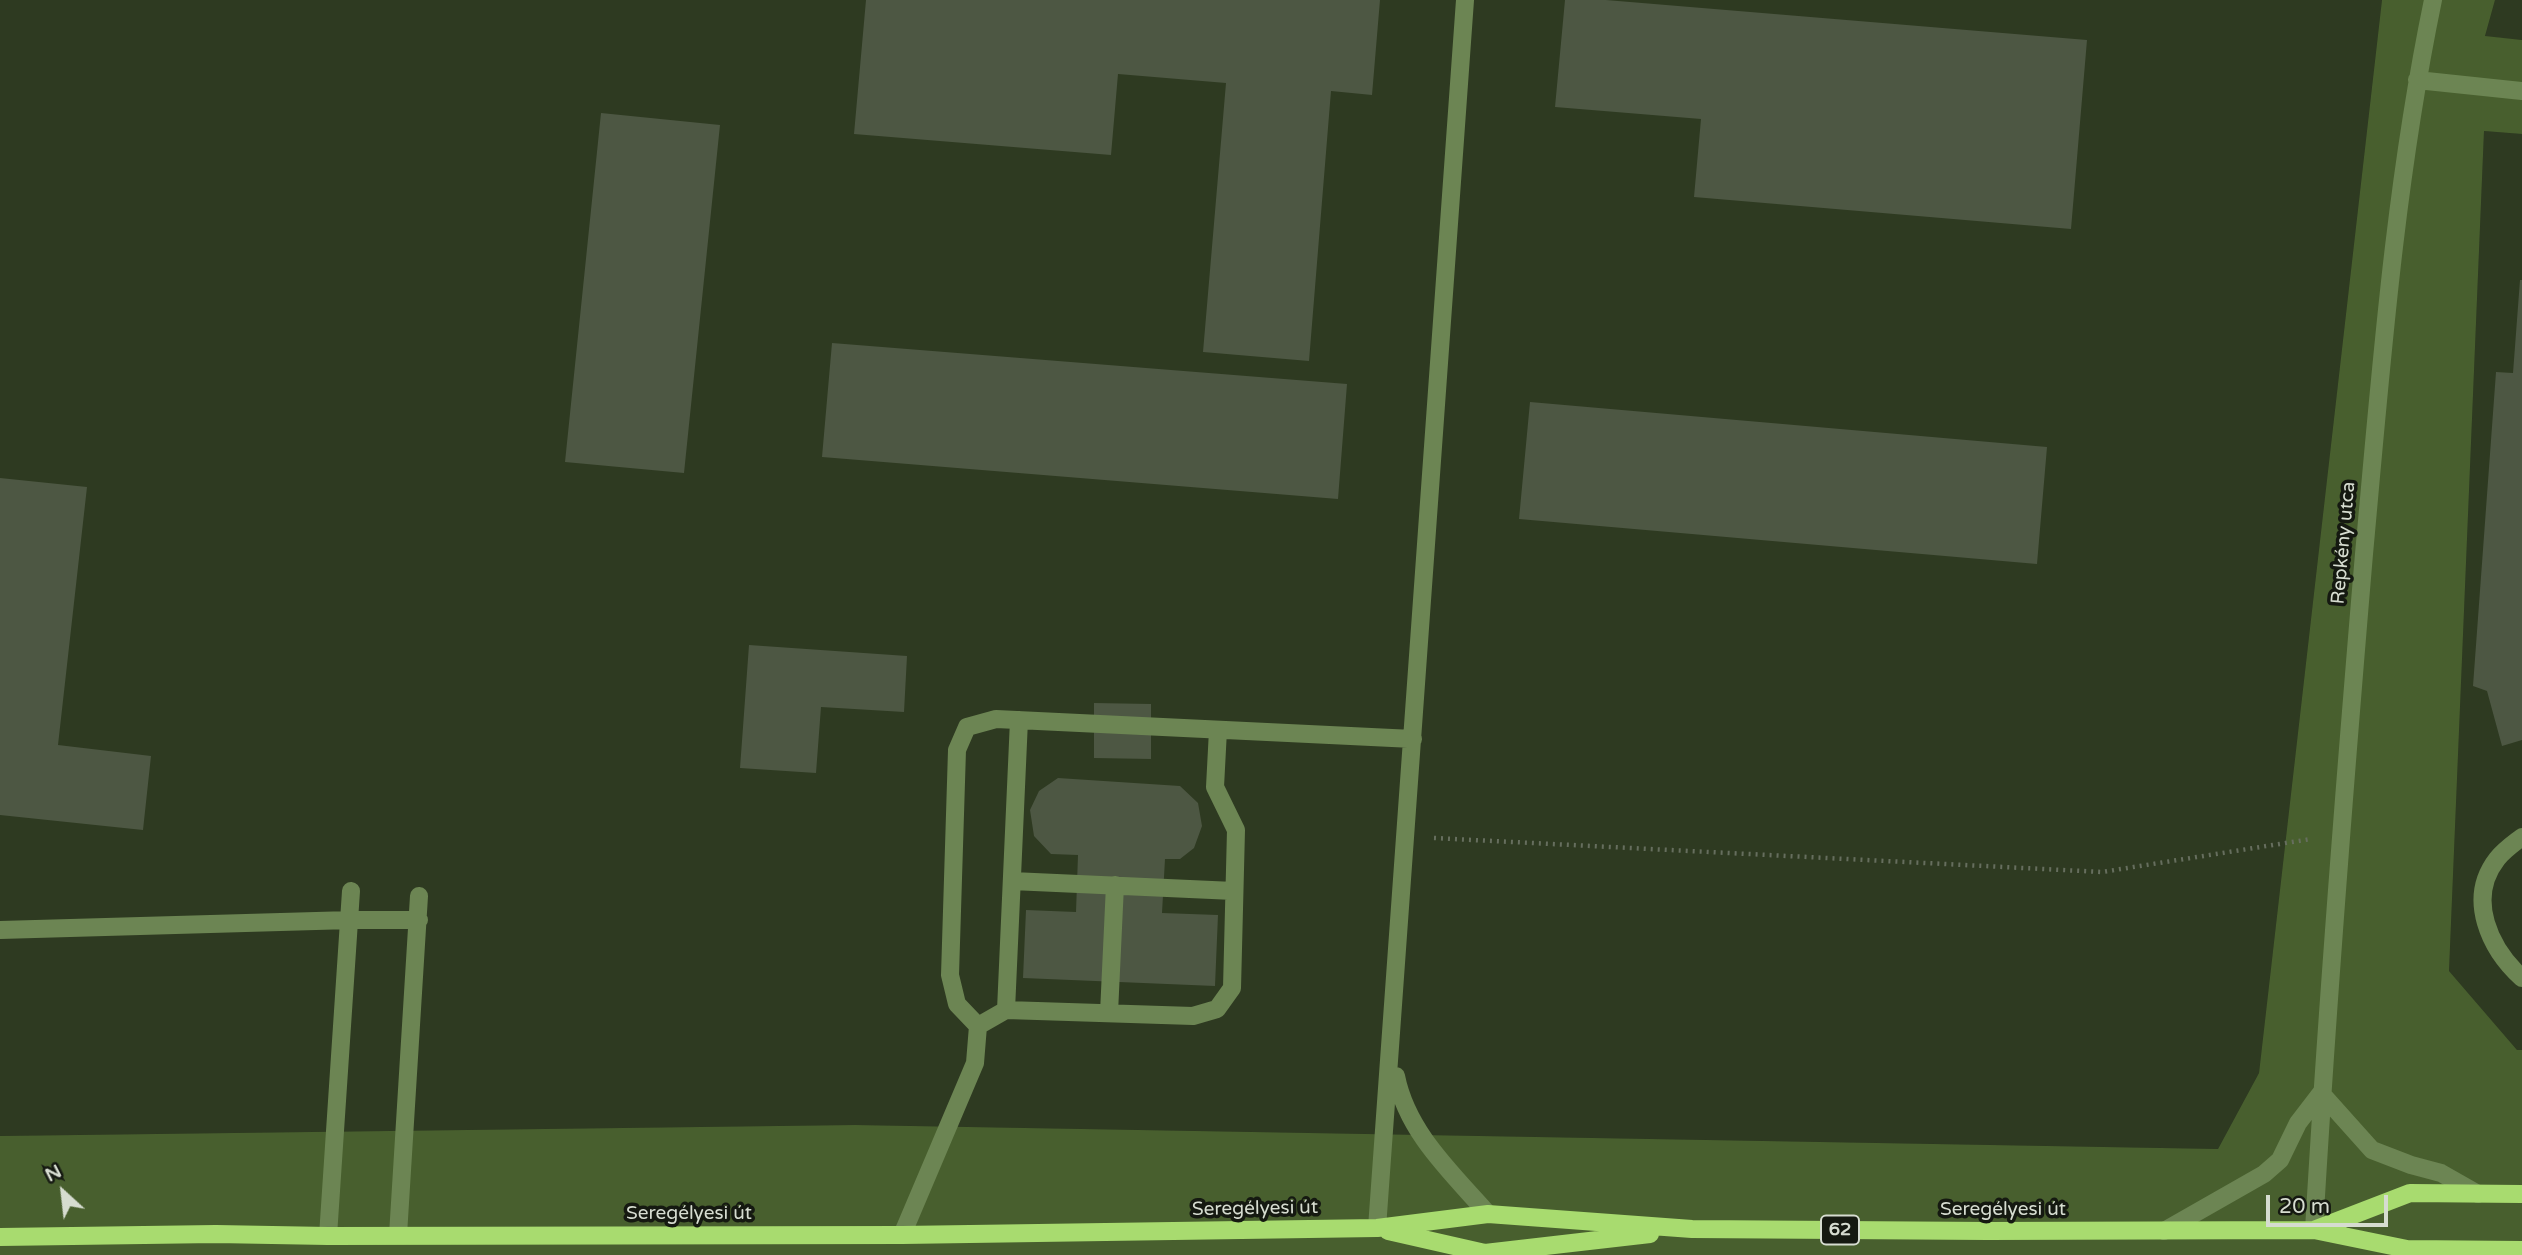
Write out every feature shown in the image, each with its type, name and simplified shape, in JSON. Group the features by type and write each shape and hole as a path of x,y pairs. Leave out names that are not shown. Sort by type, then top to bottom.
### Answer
{"main road":[{"name":"Seregélyesi út","path":"2314,1230 2410,1193 2522,1194"},
{"name":"Seregélyesi út","path":"0,1237 202,1234 902,1235 1377,1228 1488,1214 1692,1229 2314,1230 2407,1249 2522,1250"},
{"name":"Seregélyesi út","path":"1377,1228 1485,1254 1692,1229"}],"street":[{"path":"1377,1228 1465,0"},
{"name":"Repkény utca","path":"2314,1230 2340,835 2389,279 2417,80 2433,0"},
{"path":"2417,80 2522,91"},
{"path":"902,1235 975,1063 978,1026 957,1004 950,975 957,750 967,727 996,719 1413,739"},
{"path":"1006,1010 1019,720"},
{"path":"978,1026 1006,1010 1193,1016 1217,1009 1232,988 1236,830 1215,786 1218,730"},
{"path":"2522,837 2495,861 2486,881 2483,904 2486,928 2496,948 2522,978"},
{"path":"1012,881 1234,891"},
{"path":"1109,1013 1115,885"},
{"path":"328,1236 351,891"},
{"path":"398,1235 419,896"},
{"path":"0,930 419,920"},
{"path":"1391,1052 1400,1098 1420,1135 1488,1214"},
{"path":"2164,1231 2264,1174 2280,1160 2298,1123 2321,1093 2372,1150 2411,1165 2441,1172 2478,1194"}],"path":[{"path":"1406,836 2102,872 2340,835"}],"shaded area":[{"path":"0,0 2382,0 2259,1073 2218,1149 855,1125 0,1136"},
{"path":"2495,0 2522,0 2522,40 2485,37"},
{"path":"2484,131 2522,134 2522,1050 2517,1050 2449,971"}],"green space":[{"path":"2382,0 2495,0 2485,36 2522,40 2522,134 2484,131 2449,971 2517,1050 2522,1050 2522,1255 0,1255 0,1136 855,1125 2218,1149 2259,1073"}],"building":[{"path":"866,0 1380,0 1372,95 1331,91 1309,361 1203,352 1226,83 1118,74 1111,155 854,134"},
{"path":"1565,0 1606,0 2087,40 2071,229 1694,197 1701,119 1555,107"},
{"path":"601,113 720,125 684,473 565,462"},
{"path":"2520,280 2522,740 2502,746 2487,691 2473,686 2496,372 2513,373"},
{"path":"832,343 1347,384 1338,499 822,457"},
{"path":"1530,402 2047,447 2037,564 1519,519"},
{"path":"0,478 87,487 58,745 151,756 143,830 0,815"},
{"path":"749,645 907,656 904,712 821,707 816,773 740,768"},
{"path":"1094,703 1151,704 1151,759 1094,758"},
{"path":"1058,778 1180,786 1198,803 1202,826 1194,848 1180,859 1165,859 1162,913 1218,915 1215,986 1023,978 1026,910 1076,912 1078,855 1051,854 1034,836 1030,810 1039,791"}]}
